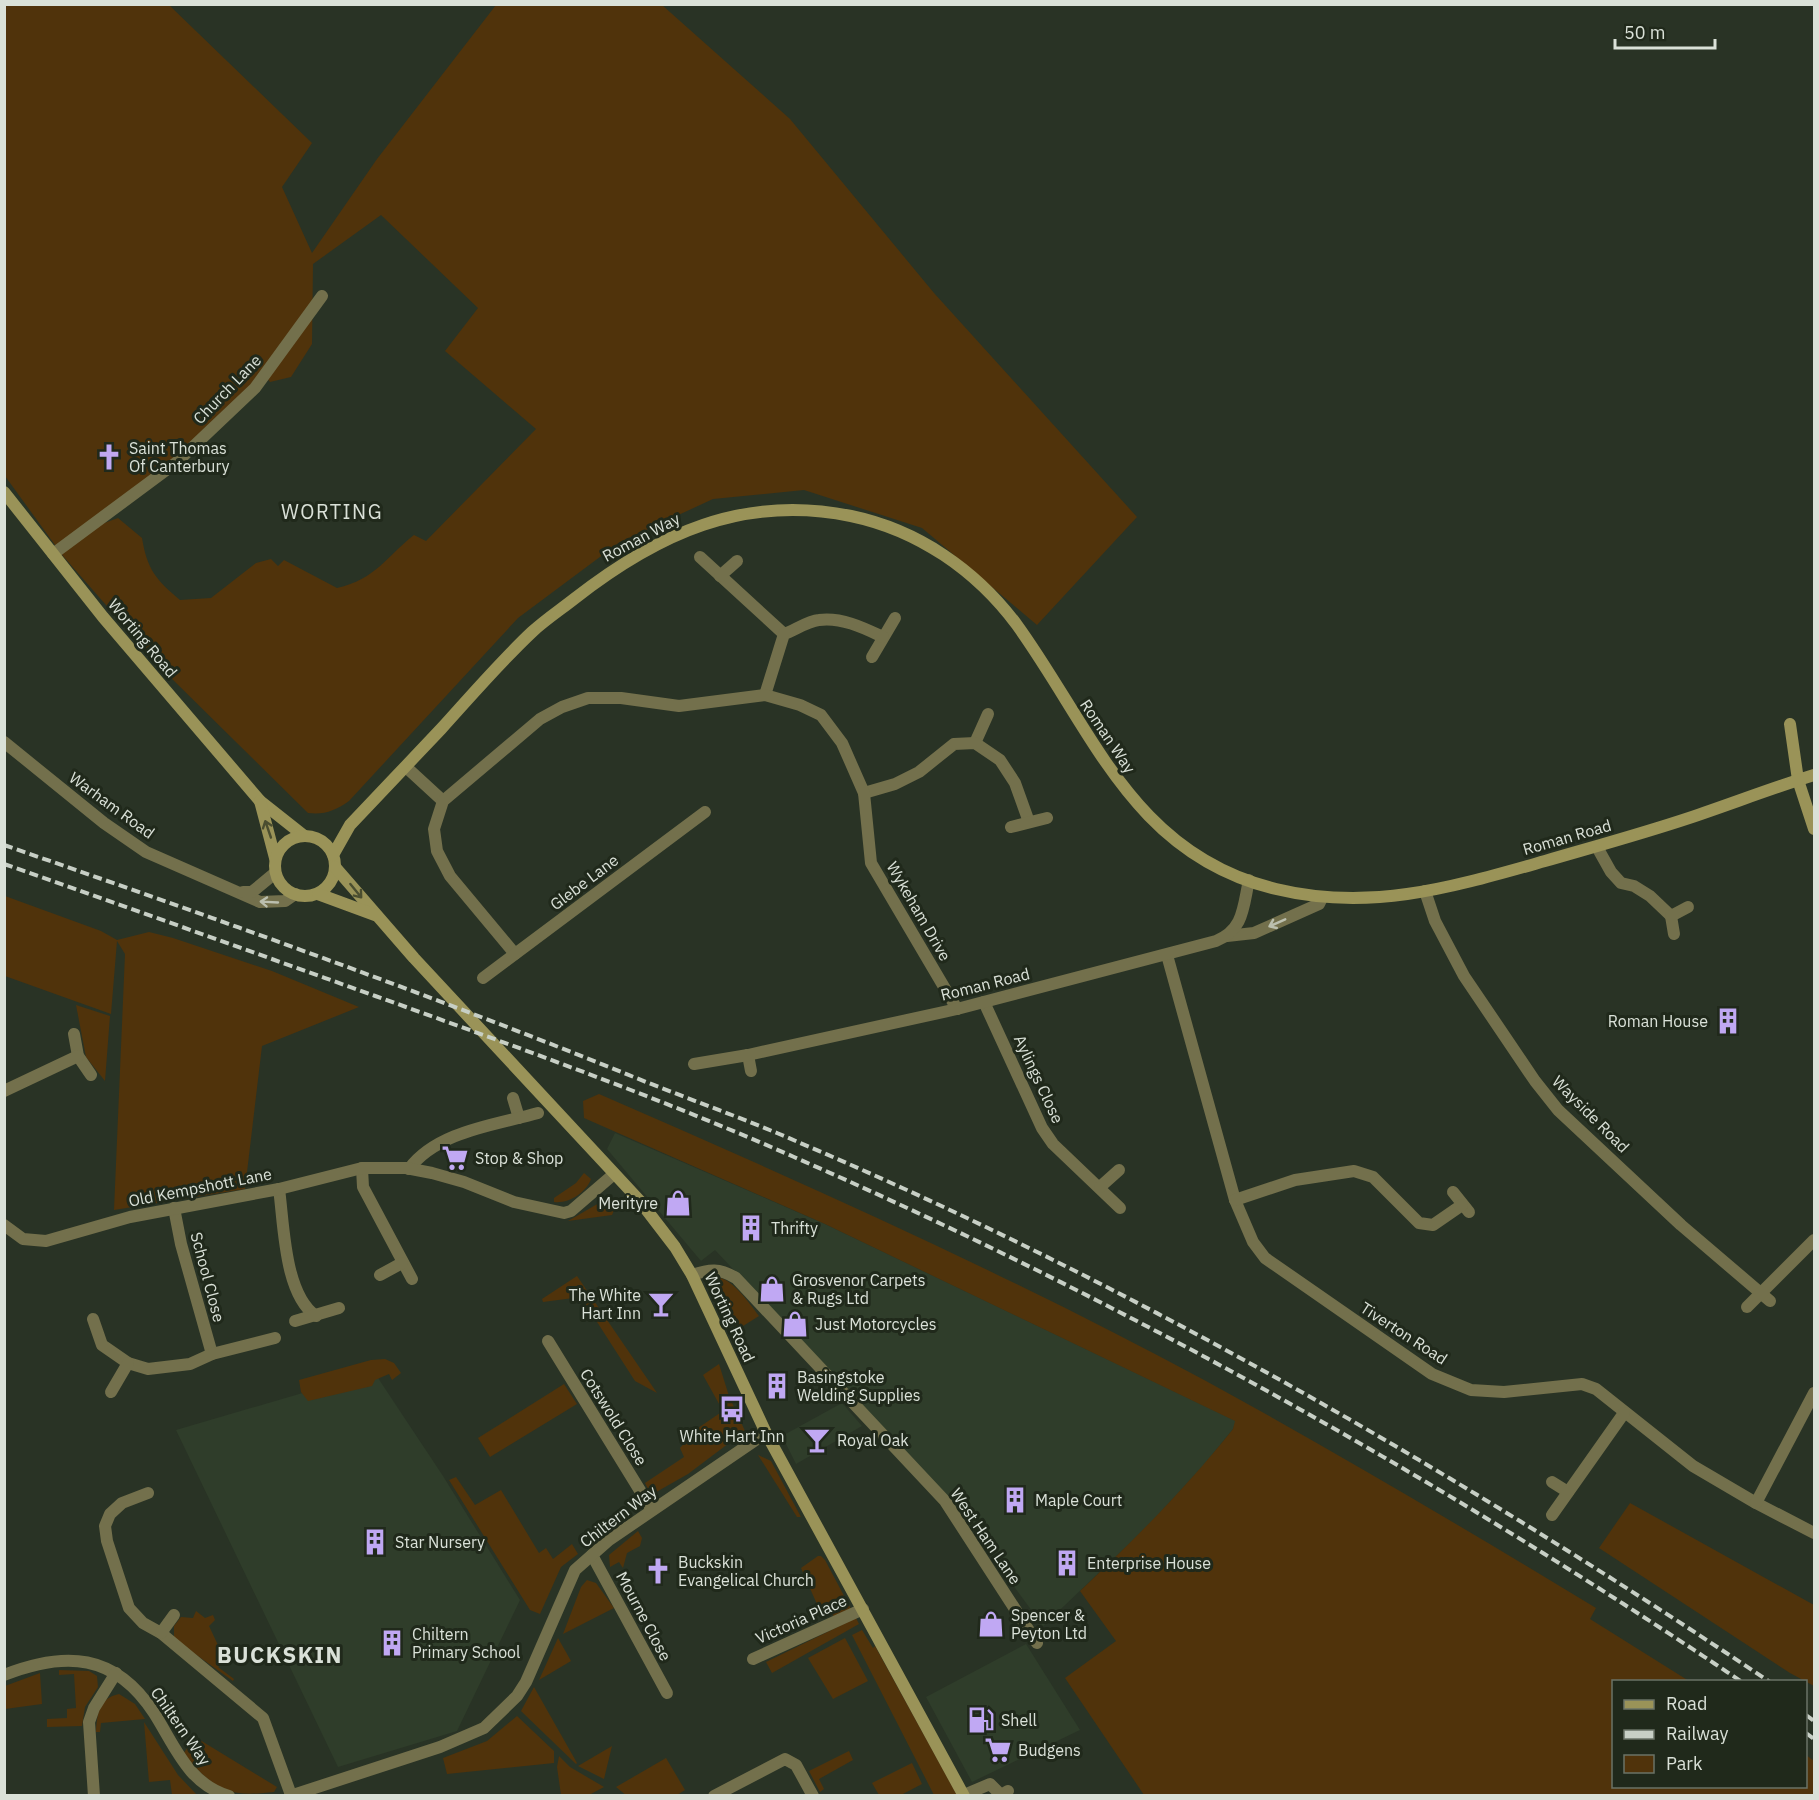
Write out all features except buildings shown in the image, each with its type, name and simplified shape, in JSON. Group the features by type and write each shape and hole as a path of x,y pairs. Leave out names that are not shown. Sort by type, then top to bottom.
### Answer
{"street":[{"name":"Church Lane","path":"53,554 177,462 247,396 274,364 322,296"},
{"name":"Worting Road","path":"4,492 53,554 260,801 303,835"},
{"name":"Roman Way","path":"322,840 350,825 533,631 604,576 671,536 725,516 770,510 823,510 870,520 912,535 969,572 1016,624 1131,798 1155,823 1187,848 1249,880"},
{"path":"700,557 784,634"},
{"path":"720,576 737,561"},
{"path":"872,657 895,618"},
{"path":"784,634 818,620 836,620 861,627 883,637"},
{"path":"765,695 784,634"},
{"name":"Wykeham Drive","path":"443,801 540,719 562,706 588,698 621,698 679,706 765,695 800,705 821,715 842,743 864,793 872,863 957,1009"},
{"path":"975,743 988,714"},
{"path":"1790,724 1798,780 1815,828"},
{"name":"Warham Road","path":"4,742 124,838 146,852 243,892 260,902 271,904 285,901 296,894"},
{"path":"864,793 895,784 919,772 954,744 975,743 1000,760 1015,783 1029,822"},
{"path":"406,767 443,801 434,829 437,851 450,876 515,954"},
{"name":"Roman Road","path":"1249,880 1273,888 1322,898 1358,900 1425,891 1597,847 1815,775"},
{"name":"Worting Road","path":"260,801 275,858"},
{"name":"Glebe Lane","path":"483,978 705,812"},
{"path":"1011,827 1047,818"},
{"name":"Roman Way","path":"334,861 350,825"},
{"path":"303,835 322,840 334,861 331,882 318,894 308,896 286,890 275,873 275,858 282,846 290,839 303,835"},
{"path":"1597,847 1611,872 1621,884 1634,886 1650,896 1671,916 1674,933"},
{"name":"Worting Road","path":"334,861 376,916 655,1218 692,1275 766,1433 964,1796"},
{"path":"243,892 252,892 275,873"},
{"path":"1227,936 1238,923 1249,880"},
{"name":"Wayside Road","path":"1425,891 1435,921 1464,976 1528,1072 1558,1110 1681,1225 1766,1297"},
{"name":"Worting Road","path":"318,894 376,916"},
{"name":"Roman Road","path":"694,1064 748,1055 957,1009 1167,955 1227,936 1254,933 1319,904 1322,898"},
{"path":"1671,916 1688,907"},
{"name":"Tiverton Road","path":"1167,955 1235,1200 1253,1242 1265,1258 1432,1374 1471,1390 1504,1392 1582,1384 1596,1389 1693,1466 1756,1503 1815,1533"},
{"name":"Aylings Close","path":"984,1002 1042,1128 1053,1144 1120,1208"},
{"path":"74,1034 78,1056 91,1075"},
{"path":"748,1055 751,1071"},
{"path":"4,1091 78,1056"},
{"path":"513,1098 519,1118"},
{"path":"409,1169 419,1157 438,1143 538,1113"},
{"path":"362,1168 363,1187 412,1279"},
{"name":"Old Kempshott Lane","path":"7,1234 29,1241 46,1242 130,1216 279,1189 362,1168 409,1169 464,1182 514,1202 564,1213 571,1211 614,1174"},
{"path":"1100,1187 1119,1170"},
{"path":"1235,1200 1295,1180 1354,1171 1373,1178 1419,1223 1433,1225 1465,1208 1454,1192"},
{"path":"279,1189 295,1287 306,1306 316,1316"},
{"name":"School Close","path":"174,1208 186,1262 212,1354"},
{"path":"1747,1307 1766,1297 1815,1240"},
{"path":"380,1275 402,1263"},
{"name":"West Ham Lane","path":"692,1275 712,1269 724,1271 736,1278 843,1390 945,1501 1037,1643"},
{"path":"295,1322 339,1308"},
{"path":"93,1319 102,1345 128,1363 148,1369 190,1364 212,1354 275,1338"},
{"name":"Cotswold Close","path":"548,1341 652,1509"},
{"path":"111,1392 128,1363"},
{"path":"1756,1503 1815,1393"},
{"path":"1552,1515 1624,1413"},
{"name":"Chiltern Way","path":"290,1795 451,1743 484,1728 517,1696 575,1570 652,1509 766,1433"},
{"path":"1552,1482 1568,1492"},
{"path":"114,1492 122,1503"},
{"path":"148,1493 122,1503 110,1514 105,1526 107,1541 129,1608 143,1623 161,1633 263,1718 290,1795"},
{"name":"Mourne Close","path":"592,1555 667,1693"},
{"name":"Victoria Place","path":"753,1659 863,1609"},
{"path":"161,1633 174,1615"},
{"name":"Chiltern Way","path":"4,1675 31,1664 57,1660 79,1660 116,1673 153,1711 187,1768 216,1792 229,1796"},
{"path":"94,1796 89,1722 94,1708 116,1673"},
{"path":"714,1796 784,1759 796,1765 813,1796"},
{"path":"964,1796 990,1784 1001,1795 1008,1791"}],"shaded area":[{"path":"615,1133 825,1224 1236,1421 1233,1429 1203,1466 1146,1528 1043,1626 952,1502 715,1250 701,1261 607,1149"},
{"name":"Chiltern Primary School","path":"374,1372 443,1476 520,1600 457,1731 338,1767 176,1430"},
{"path":"842,1403 862,1426 796,1464 782,1436"},
{"path":"1026,1644 1080,1730 972,1782 926,1697"}],"green space":[{"path":"4,5 169,5 312,143 282,187 312,253 377,159 496,5 662,5 790,119 934,293 1137,517 1037,625 922,528 804,490 713,499 620,542 518,618 349,801 329,812 308,813 163,670 63,556 5,476","holes":["381,215 478,308 445,351 536,429 426,541 414,535 362,579 337,588 284,560 278,566 271,559 256,563 211,598 180,600 154,573 142,538 118,518 99,525 265,376 270,382 291,377 312,344 313,264"]},
{"path":"5,896 101,931 117,940 149,932 173,938 272,971 359,1007 262,1046 245,1189 114,1210 125,954 117,941 111,1014 5,976"},
{"path":"76,1005 110,1016 105,1081 86,1057"},
{"path":"599,1094 906,1231 1057,1304 1255,1408 1596,1608 1590,1619 1687,1680 1612,1680 1612,1788 1807,1788 1807,1756 1814,1761 1814,1795 1144,1795 1065,1678 1116,1641 1080,1591 1178,1493 1233,1429 1235,1421 825,1224 584,1118 583,1101"},
{"path":"584,1173 591,1179 581,1193 565,1201 554,1202 554,1198 576,1183"},
{"path":"606,1199 612,1202 615,1208 612,1215 568,1221"},
{"path":"577,1276 657,1393 635,1381 581,1297 543,1302 542,1299"},
{"path":"715,1277 728,1281 734,1286 759,1316 735,1331 734,1318"},
{"path":"385,1359 394,1363 401,1373 392,1380 389,1374 375,1380 372,1386 308,1401 301,1392 299,1380 371,1360"},
{"path":"719,1364 729,1396 745,1431 688,1474 651,1495 645,1483 684,1457 680,1448 698,1428 723,1411 703,1375"},
{"path":"564,1384 577,1404 490,1457 478,1438"},
{"path":"758,1455 771,1461 801,1517 797,1517"},
{"path":"456,1477 475,1505 501,1490 539,1553 546,1548 553,1559 572,1544 578,1554 561,1567 540,1614 530,1610 449,1480"},
{"path":"1630,1503 1814,1605 1814,1686 1807,1680 1790,1673 1599,1548"},
{"path":"638,1531 642,1538 640,1546 627,1553 623,1568 619,1562 610,1567 609,1555"},
{"path":"818,1556 825,1560 851,1609 835,1619 828,1607 820,1611 801,1568"},
{"path":"587,1580 596,1583 614,1608 563,1634 581,1587"},
{"path":"196,1611 205,1618 213,1615 215,1620 209,1626 225,1660 218,1667 234,1679 233,1681 174,1639 174,1626 181,1617 193,1618"},
{"path":"856,1618 859,1624 772,1673 766,1662"},
{"path":"862,1630 873,1648 875,1646 957,1795 934,1795 852,1635"},
{"path":"558,1638 571,1661 539,1680"},
{"path":"845,1638 868,1681 833,1699 808,1658"},
{"path":"59,1670 89,1671 97,1676 98,1687 85,1707 82,1726 47,1727 47,1719 67,1718 67,1709 76,1708 74,1674 59,1675"},
{"path":"40,1673 42,1704 5,1709 5,1686"},
{"path":"534,1687 577,1763 576,1764 521,1711"},
{"path":"119,1694 135,1704 145,1719 101,1723 100,1732 96,1732 98,1713 103,1703"},
{"path":"517,1716 554,1751 554,1763 447,1774 443,1758 487,1741"},
{"path":"144,1722 178,1775 197,1795 172,1795 170,1780 149,1782"},
{"path":"195,1737 277,1787 274,1792 244,1794 232,1792 213,1783 183,1754"},
{"path":"612,1746 604,1779 578,1766"},
{"path":"849,1751 853,1760 819,1779 824,1789 820,1792 809,1771"},
{"path":"559,1756 570,1767 604,1787 589,1795 561,1795 557,1767"},
{"path":"666,1758 685,1790 677,1795 627,1796 616,1787"},
{"path":"912,1763 922,1784 901,1795 879,1795 872,1783"}],"railway":[{"path":"4,845 238,927 470,1013 777,1133 925,1198 1174,1322 1296,1389 1536,1531 1767,1680"},
{"path":"4,864 601,1079 746,1136 918,1213 1161,1334 1398,1465 1629,1607 1739,1680"},
{"path":"1807,1716 1814,1721"},
{"path":"1807,1734 1814,1739"}],"place":[{"name":"Saint Thomas Of Canterbury","path":"109,457"},
{"name":"Roman House","path":"1728,1021"},
{"name":"Stop & Shop","path":"455,1158"},
{"name":"Merityre","path":"678,1203"},
{"name":"Thrifty","path":"751,1228"},
{"name":"Grosvenor Carpets & Rugs Ltd","path":"772,1289"},
{"name":"The White Hart Inn","path":"661,1304"},
{"name":"Just Motorcycles","path":"795,1324"},
{"name":"Basingstoke Welding Supplies","path":"777,1386"},
{"name":"White Hart Inn","path":"732,1409"},
{"name":"Royal Oak","path":"817,1440"},
{"name":"Maple Court","path":"1015,1500"},
{"name":"Star Nursery","path":"375,1542"},
{"name":"Enterprise House","path":"1067,1563"},
{"name":"Buckskin Evangelical Church","path":"658,1571"},
{"name":"Spencer & Peyton Ltd","path":"991,1624"},
{"name":"Chiltern Primary School","path":"392,1643"},
{"name":"Shell","path":"981,1720"},
{"name":"Budgens","path":"998,1750"}],"district":[{"name":"WORTING","path":"332,512"},
{"name":"BUCKSKIN","path":"280,1655"}]}
